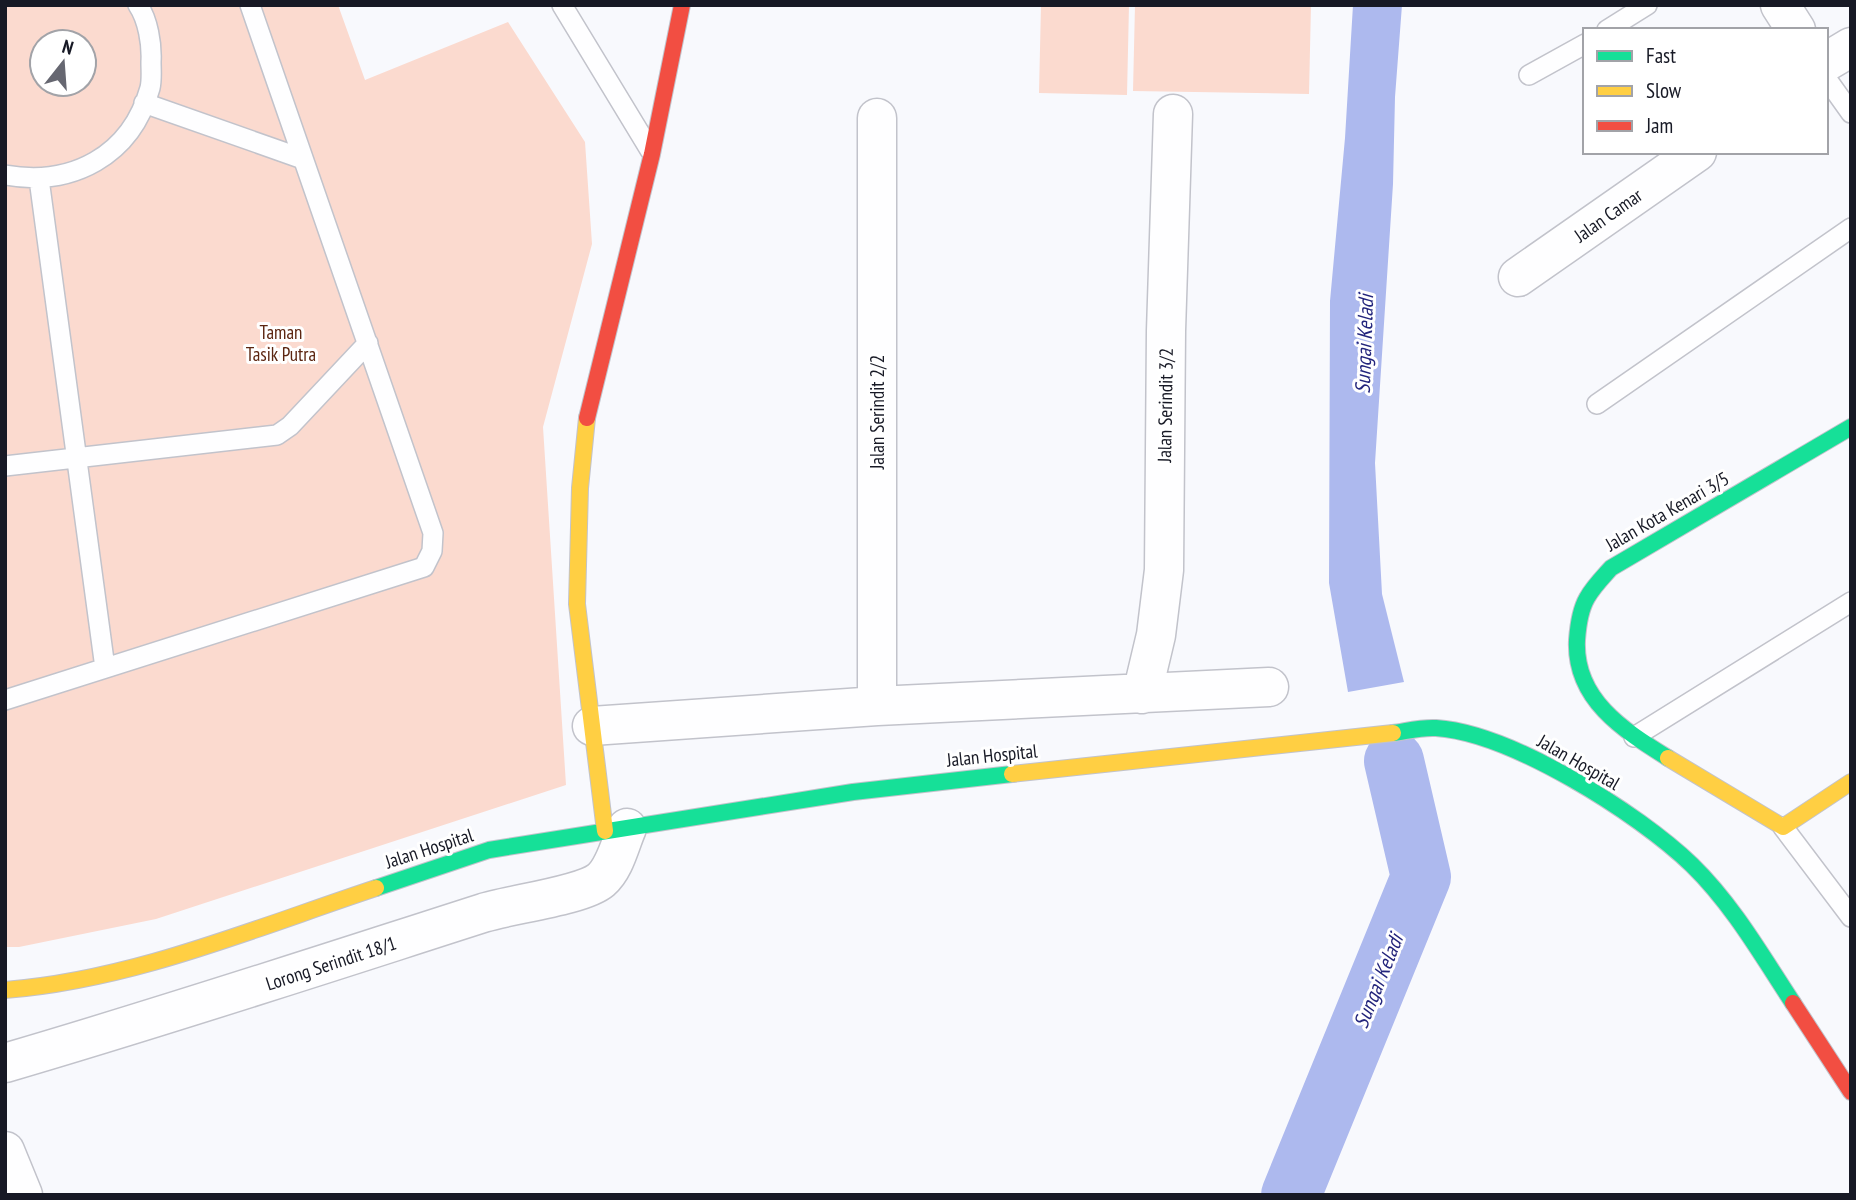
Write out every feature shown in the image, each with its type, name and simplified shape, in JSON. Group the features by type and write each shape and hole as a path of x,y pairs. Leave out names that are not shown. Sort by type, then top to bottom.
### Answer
{"main road":[{"path":"616,829 592,726 576,604 580,488 585,428 652,154 682,5"},
{"name":"Jalan Kota Kenari 3/5","path":"1783,827 1634,737 1590,695 1576,660 1578,625 1587,598 1611,568 1845,431"},
{"name":"Jalan Hospital","path":"5,990 42,987 141,966 489,850 853,792 1434,728 1471,734 1523,753 1596,794 1641,824 1692,865 1737,918 1851,1092"},
{"path":"1783,827 1851,782"}],"street":[{"path":"1780,5 1795,28"},
{"path":"1828,61 1851,47"},
{"name":"Jalan Serindit 3/2","path":"1142,694 1156,635 1164,570 1166,331 1173,114"},
{"name":"Jalan Serindit 2/2","path":"877,118 877,706"},
{"name":"Jalan Camar","path":"1518,276 1694,154"},
{"path":"592,726 877,706 1269,687"},
{"name":"Lorong Serindit 18/1","path":"5,1063 200,1005 487,912 580,890 601,880 613,863 616,829"},
{"path":"5,1151 23,1195"}],"lane":[{"path":"5,175 39,179 71,174 108,155 135,125 150,87 152,46 138,5"},
{"path":"5,700 424,567 432,551 433,533 250,5"},
{"path":"562,5 652,154"},
{"path":"1610,28 1647,5"},
{"path":"1529,75 1583,45"},
{"path":"1828,81 1851,113"},
{"path":"144,103 303,159"},
{"path":"39,179 105,668"},
{"path":"1597,404 1851,228"},
{"path":"5,466 277,435 290,426 368,343"},
{"path":"1845,431 1851,455"},
{"path":"1634,737 1851,602"},
{"path":"1783,827 1851,917"}],"green space":[{"name":"Taman Tasik Putra","path":"5,5 338,5 365,80 508,22 585,142 592,244 543,427 566,785 156,919 19,947 5,947"},
{"path":"1041,5 1129,5 1127,95 1039,93"},
{"path":"1135,5 1311,5 1309,94 1133,91"}],"water":[{"path":"1353,5 1402,5 1375,463 1382,594 1404,682 1348,692 1329,583 1330,301 1345,138"}],"waterway":[{"name":"Sungai Keladi","path":"1291,1195 1421,877 1394,761"}],"traffic: fast":[{"path":"1668,758 1634,736 1604,711 1584,679 1578,661 1577,640 1581,613 1587,598 1611,568 1851,427"},
{"path":"1393,733 1436,728 1466,733 1500,744 1572,779 1640,822 1669,844 1707,880 1746,931 1793,1003"},
{"path":"376,888 489,850 853,792 1012,774"}],"traffic: slow":[{"path":"587,418 580,488 577,604 605,831"},
{"path":"1012,774 1393,733"},
{"path":"1668,758 1783,827 1851,782"},
{"path":"5,990 53,984 147,964 376,888"}],"traffic: jam":[{"path":"587,418 652,154 682,5"},
{"path":"1793,1003 1851,1092"}]}
